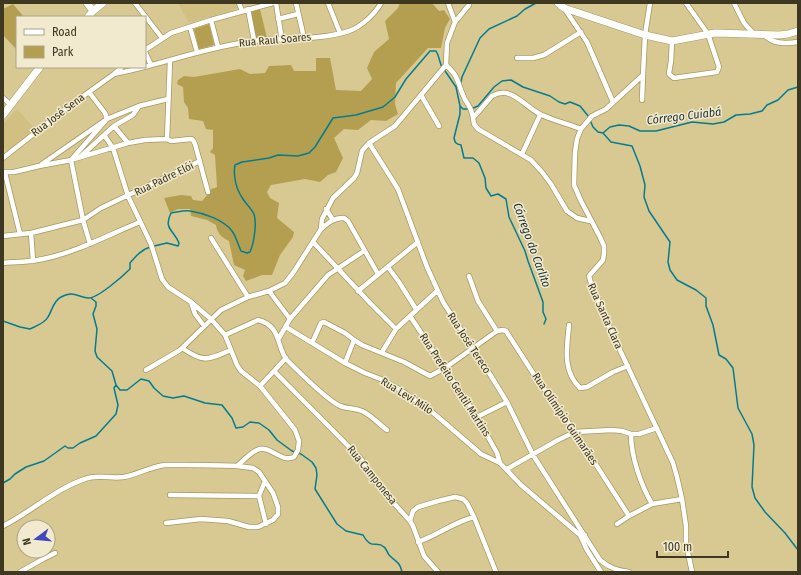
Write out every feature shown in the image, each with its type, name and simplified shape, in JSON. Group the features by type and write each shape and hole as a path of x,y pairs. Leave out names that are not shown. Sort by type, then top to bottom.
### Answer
{"street":[{"path":"88,3 93,15 103,3"},
{"path":"135,3 145,16"},
{"path":"239,3 242,11"},
{"path":"146,50 171,33 210,20 274,3 282,40"},
{"path":"296,3 304,38"},
{"path":"328,3 340,33"},
{"name":"Rua Raul Soares","path":"146,67 197,52 254,40 282,40 340,33 351,30 361,24 377,10 381,3"},
{"path":"448,3 455,22"},
{"path":"642,100 645,35 650,3"},
{"path":"672,41 670,73 672,77 715,73 719,70 708,34 686,3"},
{"path":"734,3 744,24 753,33"},
{"path":"561,5 645,35 672,41 708,34 784,34 798,31"},
{"path":"561,5 587,42 613,102"},
{"path":"321,229 322,219 333,198 354,178 357,173 362,151 369,142 395,126 445,67 447,42 455,22 469,6"},
{"path":"248,9 254,40"},
{"path":"278,18 298,14"},
{"path":"146,17 162,38"},
{"path":"210,20 218,47"},
{"path":"190,26 197,52"},
{"path":"517,58 533,58 544,55 581,32"},
{"path":"763,34 775,43 798,42"},
{"path":"146,54 151,66"},
{"path":"167,139 170,61"},
{"path":"445,67 452,70 459,80 463,96 472,109 473,120 478,129 531,160 551,184 567,211 577,218 590,221"},
{"path":"3,115 39,68"},
{"name":"Rua José Sena","path":"3,158 121,68"},
{"name":"Rua Raul Soares","path":"114,74 132,69"},
{"name":"Rua Santa Clara","path":"643,75 606,109 592,116 581,129 577,139 575,152 574,185 590,221 602,242 604,254 602,260 590,274 589,279 678,477 686,526 687,548 692,572"},
{"path":"89,92 105,113 107,120"},
{"path":"473,120 492,96 507,93 517,98 540,115 581,129"},
{"path":"421,95 440,126"},
{"path":"3,98 11,105"},
{"path":"39,166 107,120 139,106 168,99"},
{"path":"79,158 114,126 133,115 139,106"},
{"path":"522,154 540,115"},
{"path":"71,160 107,120"},
{"path":"114,126 128,144"},
{"path":"104,135 113,148 128,196 151,244 164,283 191,302 211,319 225,335 241,371 260,386 271,398 295,430 299,441 298,450 294,457 287,459 262,448 252,453 237,466"},
{"path":"20,234 4,173 71,160 145,140 193,140 208,192"},
{"name":"Rua José Tereco","path":"369,142 398,189 437,291 507,402 533,455 582,535"},
{"path":"71,160 83,220 90,244"},
{"name":"Rua Padre Elói","path":"3,236 31,233 83,220 101,208 200,161"},
{"path":"326,209 333,220"},
{"path":"146,370 182,348 222,310 248,298 270,291 285,283 321,229 339,217 348,221 378,274"},
{"path":"3,263 33,261 61,255 140,222"},
{"path":"31,233 33,261"},
{"path":"211,238 248,298"},
{"path":"313,242 396,329"},
{"path":"358,290 418,242"},
{"path":"279,338 290,319 328,275 364,250"},
{"path":"388,267 400,282 416,309"},
{"path":"312,343 321,323 324,322 345,333 362,345 404,362 427,375 434,375 497,331 478,301 469,276"},
{"path":"270,291 290,319"},
{"path":"382,352 396,329 437,291"},
{"path":"191,302 195,314 204,326"},
{"name":"Rua Prefeito Gentil Martins","path":"410,316 477,417 497,453 500,463 521,485 582,535"},
{"path":"225,335 258,320 268,324 279,338 286,358 305,378 334,402 345,408 364,412 386,430"},
{"path":"569,325 566,348 567,362 572,376 580,388 587,387 613,372 628,366"},
{"name":"Rua Levi Milo","path":"286,327 345,363 399,389 431,410 481,454 500,463"},
{"name":"Rua Olímipio Guimarães","path":"497,331 506,331 533,373 575,432 629,516"},
{"path":"345,363 354,340"},
{"path":"182,348 194,356 206,359 213,358 231,350"},
{"path":"260,386 286,358"},
{"name":"Rua Camponesa","path":"274,371 362,460 371,476 382,490 410,521 424,556 438,572"},
{"path":"477,417 507,402"},
{"path":"507,469 575,432 612,430 639,434 657,428"},
{"path":"631,434 632,449 642,482 652,504"},
{"path":"3,526 54,495 85,479 96,476 117,478 125,477 147,469 166,465 237,466 256,470 273,493 278,507 278,514 273,520 258,527 249,527 228,521 201,519 166,523"},
{"path":"265,481 259,496 266,524"},
{"path":"170,495 259,496"},
{"path":"410,521 413,511 418,507 455,497 463,499 467,503 474,517 496,572"},
{"path":"617,524 652,504 682,499"},
{"path":"418,542 431,537 460,521 474,517"},
{"path":"582,535 587,550 601,572"},
{"path":"582,535 600,560 607,566 613,569 629,572"},
{"path":"20,572 41,559"}],"shaded area":[{"path":"178,3 237,3 238,8 189,23"},
{"path":"17,109 35,129 8,152 3,147 3,124"}],"green space":[{"path":"400,3 432,3 439,11 444,10 450,19 445,28 441,48 428,48 396,83 395,104 398,114 386,121 371,120 358,130 344,129 334,138 343,158 336,172 328,175 320,182 305,179 271,185 267,192 270,198 279,203 277,218 294,232 293,237 280,255 272,275 262,275 246,281 243,276 245,270 234,265 229,241 220,235 216,225 207,220 191,216 190,209 178,209 170,213 164,198 181,195 191,196 193,200 202,201 209,193 209,190 217,187 215,155 210,152 213,148 213,130 206,129 203,121 189,119 188,108 184,102 183,87 177,84 178,80 184,76 194,77 240,69 250,74 265,73 269,66 291,65 294,71 316,71 316,58 330,58 336,90 361,91 372,79 367,68 374,52 389,39 385,21 398,8"},
{"path":"13,4 23,16 16,16 16,49 3,35 3,9"},
{"path":"260,9 267,38 256,38 251,14 253,10"},
{"path":"209,24 214,45 199,49 194,29"}],"waterway":[{"path":"456,87 461,82 480,38 489,29 517,16 525,9 536,3"},
{"name":"Córrego Cuiabá","path":"154,246 167,243 178,246 179,243 168,223 169,218 171,213 188,211 207,215 219,220 233,233 241,251 247,253 250,252 255,233 255,218 253,212 243,199 237,187 234,174 235,165 242,162 269,158 278,155 298,156 309,153 315,147 333,118 356,115 383,107 395,97 406,79 430,51 436,51 441,65 456,87 460,106 463,109 471,109 478,106 494,87 502,81 511,80 523,87 550,96 559,102 565,104 570,102 580,106 589,117"},
{"name":"Córrego Cuiabá","path":"590,120 593,127 598,132 603,133 610,127 619,125 629,126 640,131 656,131 692,122 713,124 724,122 736,115 762,111 767,105 778,100 788,90 798,87"},
{"name":"Córrego do Carlito","path":"460,106 460,114 454,138 455,141 457,144 461,145 464,158 473,158 479,163 485,178 486,188 491,196 498,194 506,199 509,217 525,251 543,302 543,312 546,319 544,324"},
{"path":"603,133 611,142 632,146 640,166 645,185 644,197 649,211 670,242 668,262 670,270 677,280 696,290 706,298 706,306 713,325 719,355 726,359 733,368 738,408 752,434 754,445 752,487 755,498 765,512 785,533 798,550"},
{"name":"Córrego Cuiabá","path":"3,321 30,329 43,323 47,319 58,299 69,294 75,294 88,298 97,295 127,272 130,269 130,263 134,258 150,247"},
{"path":"91,298 96,302 93,314 97,329 95,351 97,357 112,371 116,385 120,390 127,390 141,379 149,381 163,396 173,398 184,396 205,403 222,405 232,418 236,428 243,427 250,422 259,423 269,430 277,440 292,451 301,454 312,462 316,468 317,475 315,489 337,524 346,531 363,535 371,544 381,545 399,564 402,572"},
{"path":"3,483 26,467 44,461 65,446 68,448 73,448 96,436 116,414 118,405 114,388 116,385"}]}
